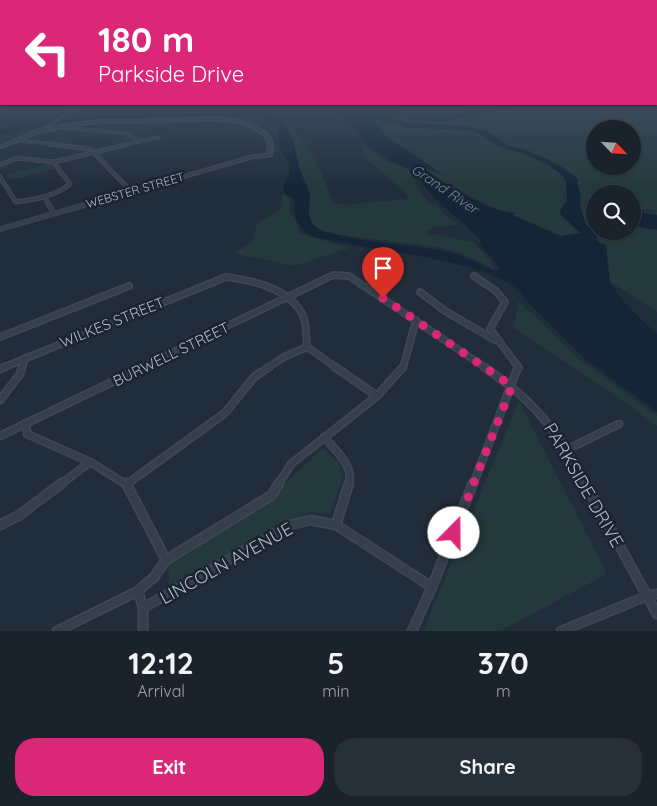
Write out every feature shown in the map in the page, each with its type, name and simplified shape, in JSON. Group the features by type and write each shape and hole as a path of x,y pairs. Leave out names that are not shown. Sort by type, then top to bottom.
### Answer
{"street":[{"path":"0,147 50,128"},
{"path":"72,128 129,134 139,142"},
{"path":"256,128 265,134 270,141 270,155"},
{"path":"0,165 17,158 52,162 160,137"},
{"path":"15,140 90,149 131,191"},
{"name":"WEBSTER STREET","path":"0,228 252,157 270,155"},
{"path":"0,176 16,202 44,196 66,189 70,184 52,162"},
{"path":"44,196 54,213"},
{"name":"BURWELL STREET","path":"0,436 333,275 342,274"},
{"name":"PARKSIDE DRIVE","path":"342,274 349,276 416,320 512,386 540,413 552,426 566,450 657,614"},
{"path":"474,276 496,291 505,302 490,329 496,341"},
{"name":"WILKES STREET","path":"0,369 224,277 256,283 287,298"},
{"path":"0,337 129,286"},
{"path":"412,631 432,587 519,368 513,354 420,292"},
{"path":"287,298 302,314 307,347 377,396"},
{"name":"LINCOLN AVENUE","path":"57,631 138,591 154,577 166,560 272,495 291,464 377,396 403,368 416,320"},
{"path":"127,484 225,413 254,377 284,357 307,347"},
{"path":"0,400 20,374 25,358"},
{"path":"26,423 27,434 90,462 127,484 166,560"},
{"path":"566,450 618,424"},
{"path":"324,437 346,462 350,480 336,525 432,587"},
{"path":"0,525 18,516 90,462"},
{"name":"LINCOLN AVENUE","path":"143,608 290,525 310,520 336,525"},
{"path":"138,591 143,608 143,631"},
{"path":"561,631 647,596 657,594"}],"green space":[{"path":"288,128 295,131 309,149 334,203 343,205 409,199 405,192 361,154 364,146 389,163 409,169 427,203 439,206 446,216 459,225 434,227 426,231 427,235 410,236 436,235 474,242 491,262 494,269 461,253 437,247 328,233 319,229 313,225 309,217 310,195 300,171"},
{"path":"380,128 586,128 586,175 641,175 641,128 657,128 657,312 503,212 449,186 420,165 442,175 386,137"},
{"path":"49,164 53,169 10,180 7,174"},
{"path":"282,193 290,199 290,212 297,223 299,233 350,248 294,266 232,253 252,243 257,223 282,209"},
{"path":"518,301 579,359 657,416 657,426 613,394 514,328"},
{"path":"519,401 607,574 500,631 423,631"},
{"path":"323,448 341,466 342,480 330,514 308,512 169,588 168,556 288,481"}],"water":[{"path":"8,128 27,128 0,135 0,131"},
{"path":"280,128 288,128 292,137 301,172 310,195 309,215 314,225 338,235 357,239 452,253 497,272 500,270 481,246 480,239 440,203 409,169 391,161 367,145 355,128 379,128 386,137 442,175 421,166 443,182 480,203 516,213 513,215 561,236 580,233 561,215 560,210 567,201 566,181 561,174 527,155 496,145 473,130 461,128 486,130 490,133 487,135 502,145 524,149 556,163 578,179 577,183 581,196 580,205 586,224 586,240 597,240 606,245 610,283 629,308 657,334 657,412 585,359 514,287 495,276 441,260 322,239 306,233 296,219 293,199 285,194 283,187 290,168 280,146 278,130"},
{"path":"641,212 657,215 657,230 642,228"}],"waterway":[{"name":"Grand River","path":"457,128 484,133 510,149"},
{"path":"641,210 653,211"}],"route":[{"path":"383,298 512,386 454,533"}]}
